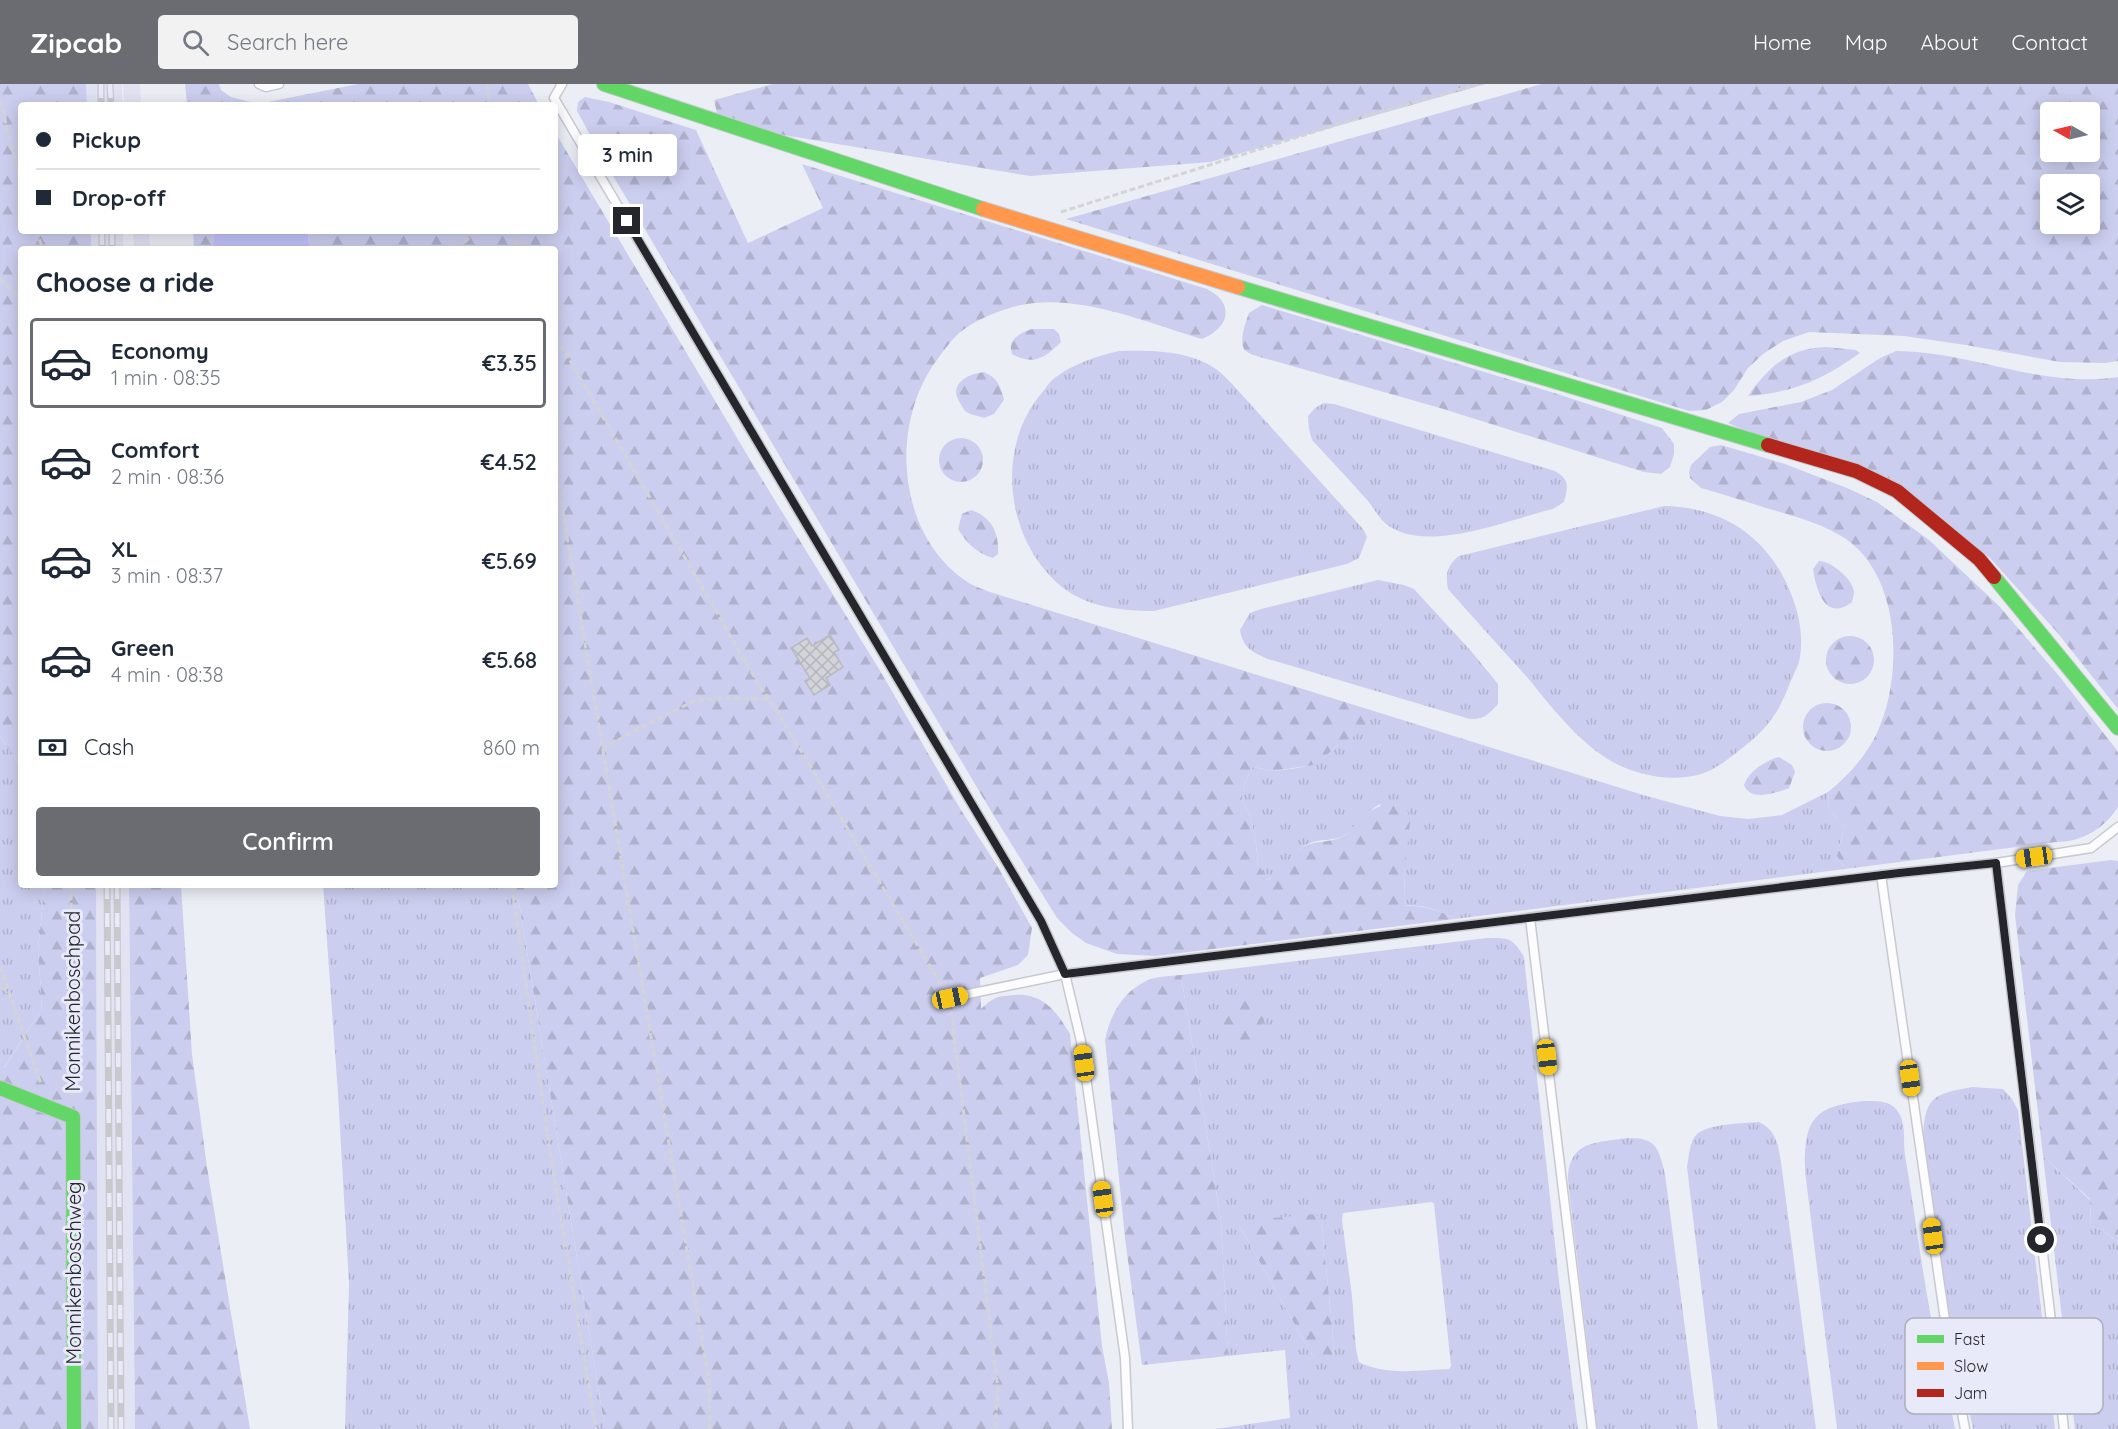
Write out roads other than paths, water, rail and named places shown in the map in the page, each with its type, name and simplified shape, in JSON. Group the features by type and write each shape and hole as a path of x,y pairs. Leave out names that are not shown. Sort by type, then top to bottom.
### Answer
{"street":[{"path":"604,84 624,86 1025,223 1856,471 1897,491 1979,560 2118,728"},
{"name":"Monnikenboschweg","path":"0,1088 73,1117 74,1429"}],"lane":[{"path":"259,84 266,87 279,84"},
{"path":"556,102 554,98 562,84"},
{"path":"558,105 1035,911 1065,974 1081,1041 1086,1076 1125,1358 1128,1429"},
{"path":"950,998 1065,974 1996,863 2091,848 2118,827"},
{"path":"1996,863 2051,1318"},
{"path":"1881,875 1945,1318"},
{"path":"1530,918 1592,1429"},
{"path":"1962,1414 1965,1429"},
{"path":"2062,1414 2064,1429"}],"water":[{"path":"214,234 308,234 309,246 212,246"}],"railway":[{"path":"101,84 101,102"},
{"path":"110,84 111,102"},
{"path":"102,234 102,246"},
{"path":"112,234 112,246"},
{"path":"107,888 111,1429"},
{"path":"117,888 121,1429"}]}
